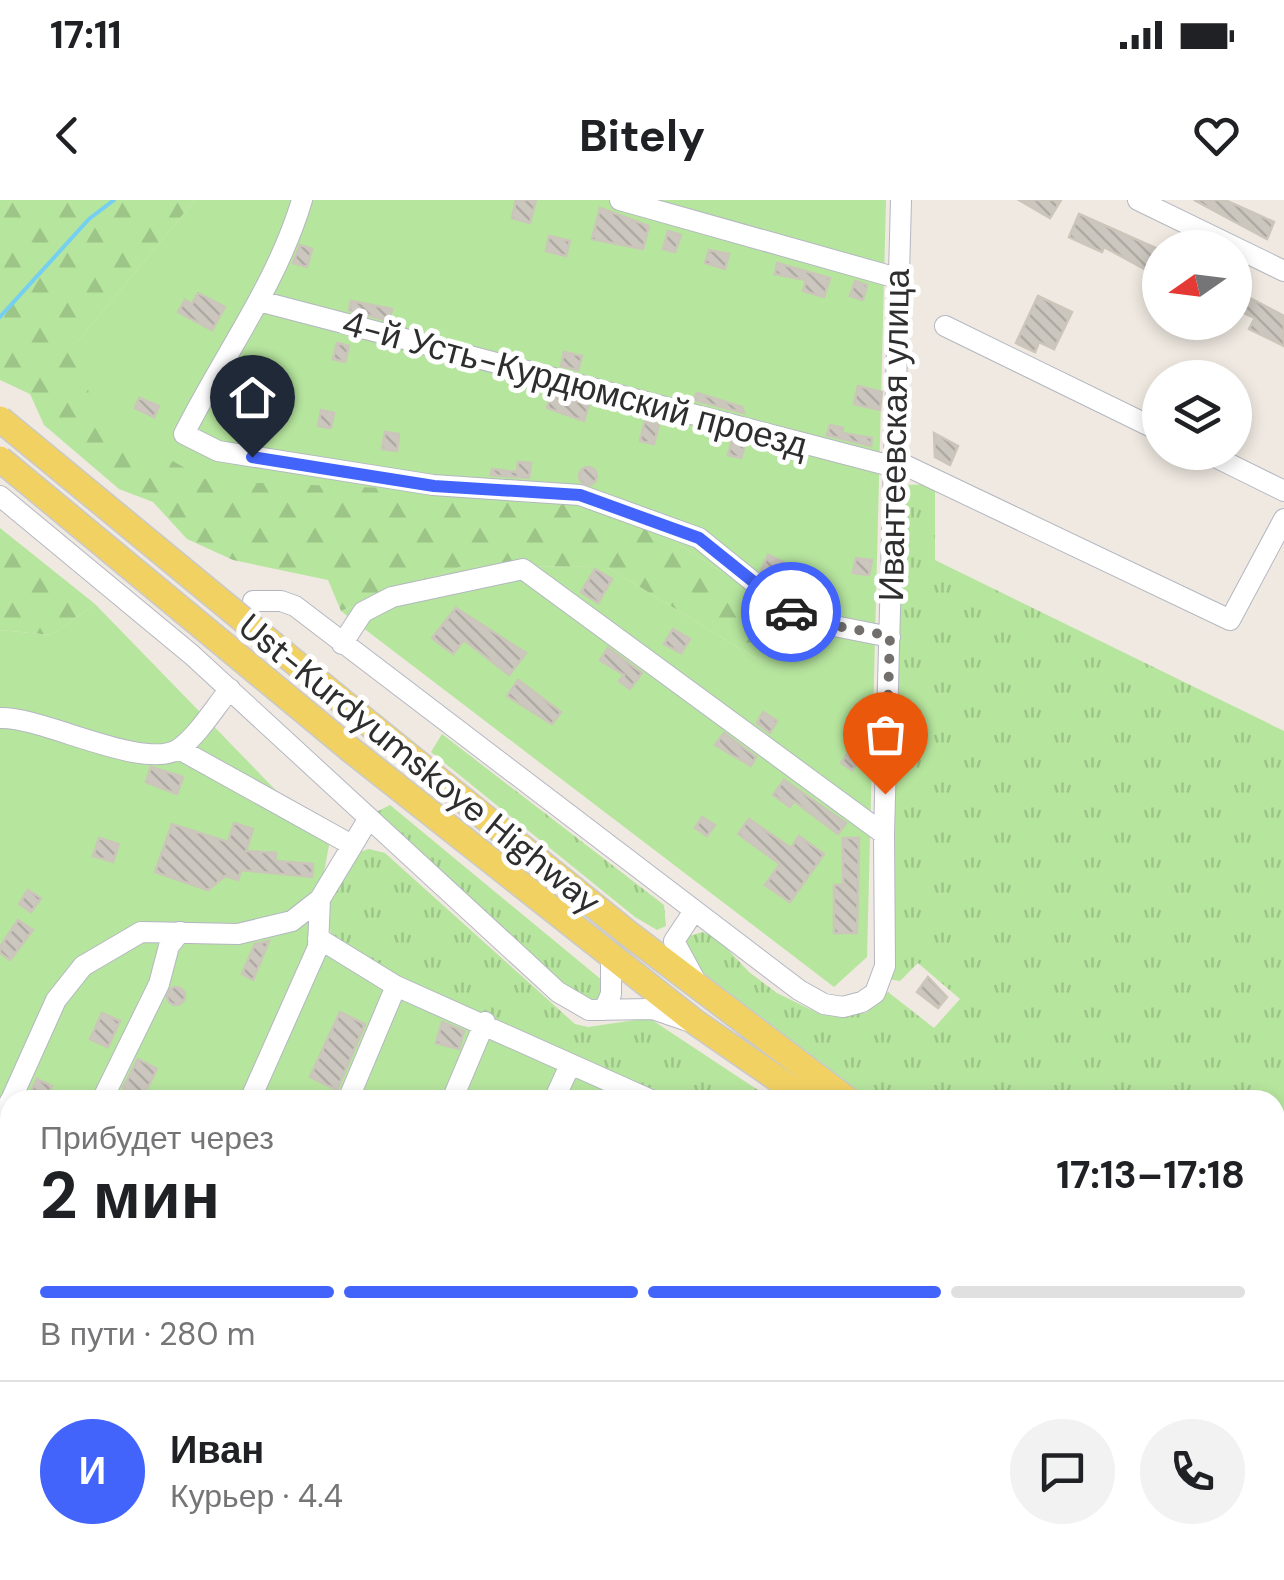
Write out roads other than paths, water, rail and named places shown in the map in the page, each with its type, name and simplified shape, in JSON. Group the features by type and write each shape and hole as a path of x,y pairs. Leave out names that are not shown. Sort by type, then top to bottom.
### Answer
{"main road":[{"name":"Ust-Kurdyumskoye Highway","path":"0,419 629,934 835,1090"},
{"name":"Ust-Kurdyumskoye Highway","path":"0,459 351,750 695,1022 794,1090"}],"street":[{"path":"302,200 292,232 260,301 234,337 184,434 218,452 434,486 580,495 699,538 799,619 890,636"},
{"path":"620,200 897,278"},
{"name":"Ивантеевская улица","path":"694,911 824,1004 843,1007 862,1002 874,993 885,966 891,462 901,200"},
{"path":"1138,200 1284,271"},
{"name":"4-й Усть-Курдюмский проезд","path":"260,301 891,462 1230,620 1284,519"},
{"path":"945,326 1142,422"},
{"path":"1241,470 1284,491"},
{"path":"0,496 196,649 230,689 558,992 589,1010 653,1009 679,1021 695,1022"},
{"path":"342,644 363,612 392,597 522,570 884,834"},
{"path":"253,601 281,601 294,606 694,911 674,941 696,984"},
{"path":"180,749 230,689"},
{"path":"0,718 141,752 180,749 350,844"},
{"path":"15,1090 56,1000 83,966 142,932 238,934 292,921 320,900 369,818"},
{"path":"254,1090 318,947 320,900"},
{"path":"629,934 678,931"},
{"path":"107,1090 159,984 169,946 180,932"},
{"path":"318,938 396,986 485,1022 627,1090"},
{"path":"604,1010 611,994 611,955"},
{"path":"352,1090 396,986"},
{"path":"456,1090 485,1022"},
{"path":"559,1090 570,1065"}],"waterway":[{"path":"0,317 89,219 114,200"}]}
